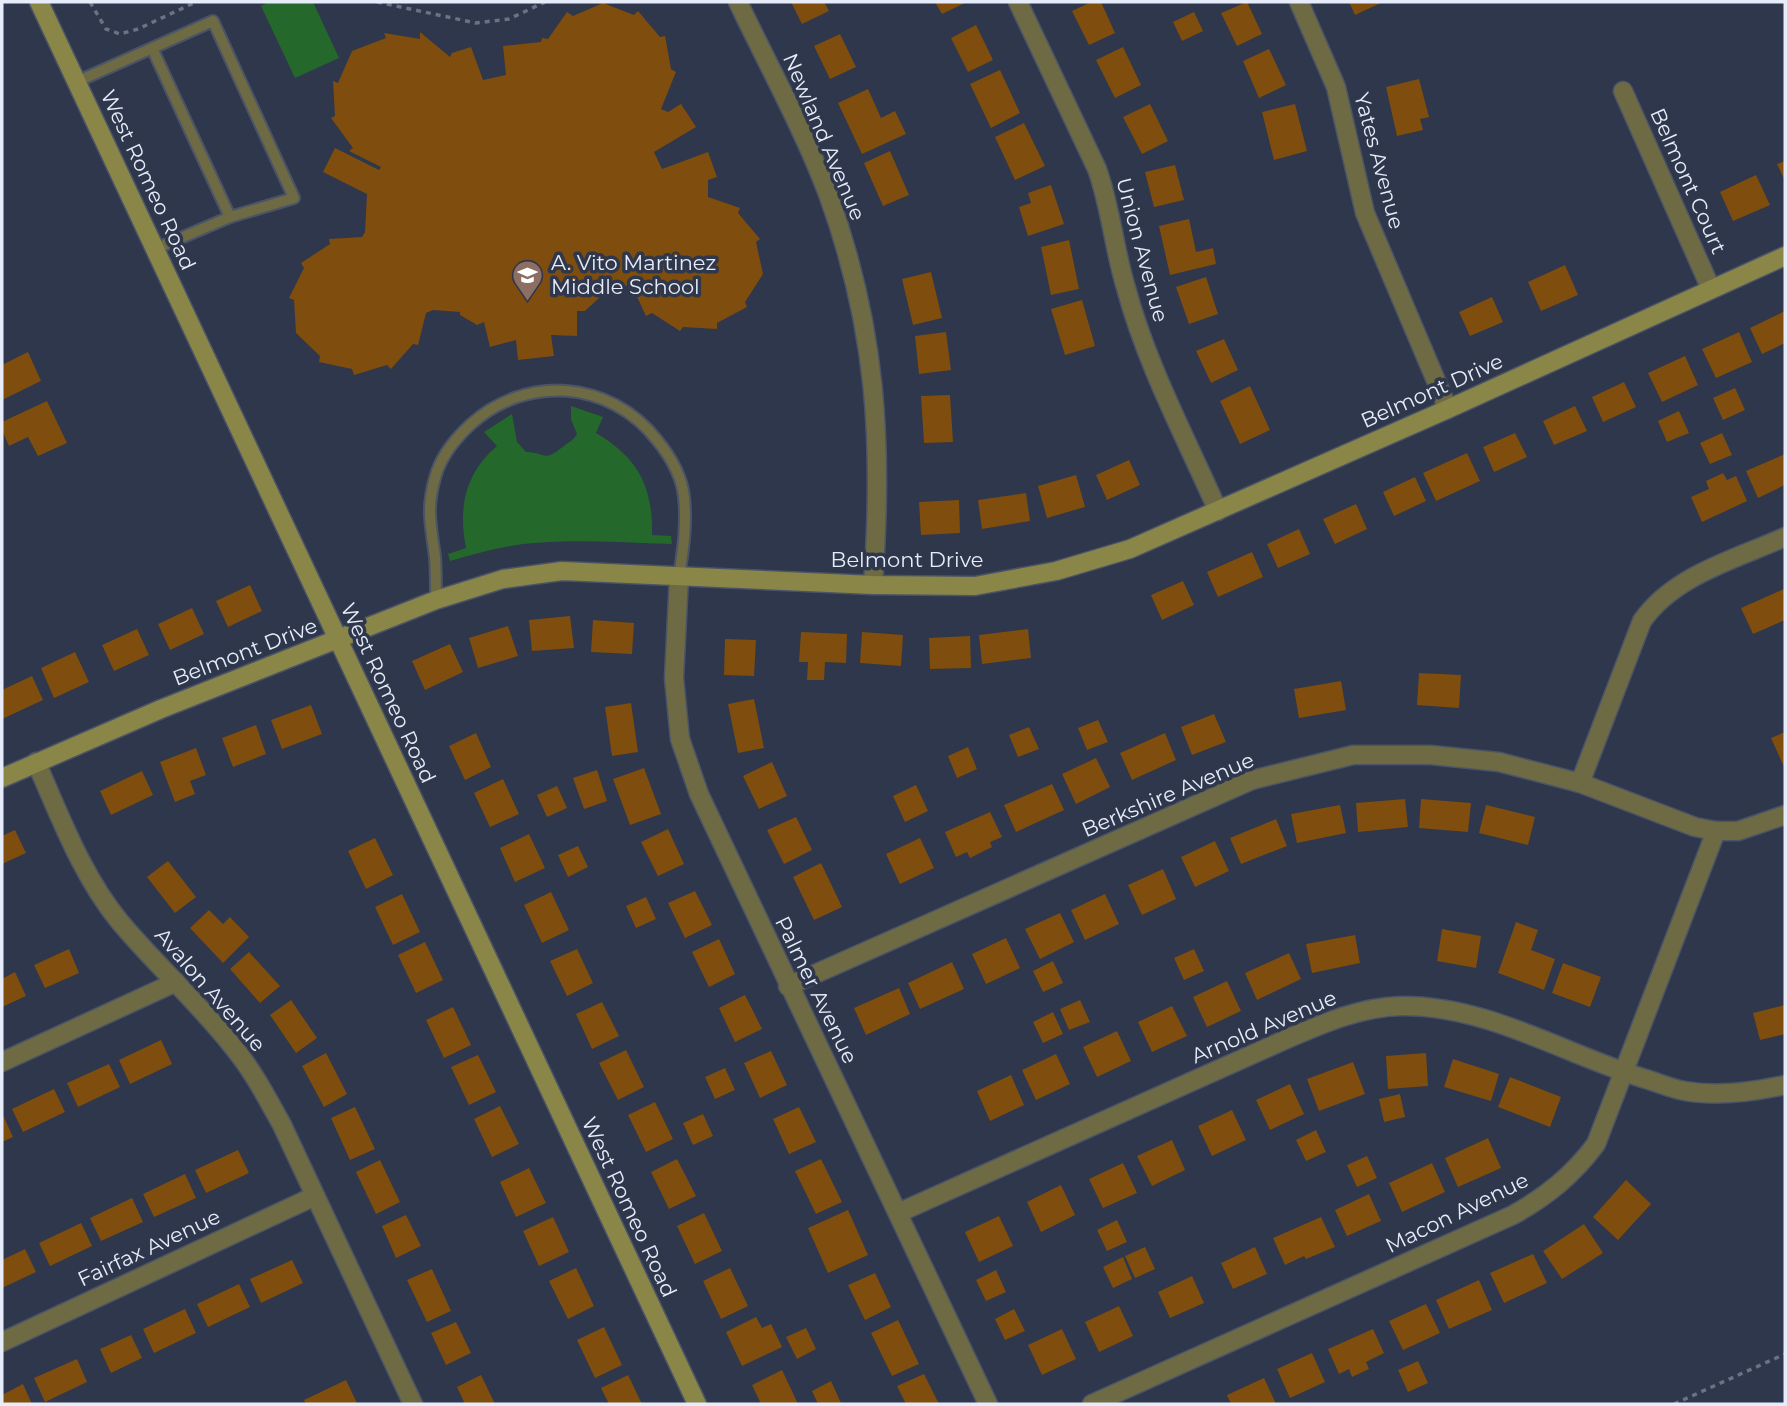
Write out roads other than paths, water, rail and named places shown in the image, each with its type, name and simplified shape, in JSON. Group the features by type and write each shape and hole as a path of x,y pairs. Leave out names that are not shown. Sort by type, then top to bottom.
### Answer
{"street":[{"name":"West Romeo Road","path":"39,2 697,1404"},
{"name":"Newland Avenue","path":"738,2 827,192 849,257 861,304 869,346 878,455 873,585"},
{"name":"Union Avenue","path":"1018,2 1097,169 1106,195 1125,287 1147,353 1218,511"},
{"name":"Yates Avenue","path":"1298,2 1336,87 1368,222 1448,410"},
{"name":"Belmont Court","path":"1623,91 1712,289"},
{"name":"Belmont Drive","path":"2,778 161,709 436,600 503,579 562,571 873,585 975,586 1056,571 1130,549 1218,511 1448,410 1785,256"},
{"path":"1580,783 1643,621 1651,609 1663,597 1692,579 1785,537"},
{"name":"Palmer Avenue","path":"679,577 674,678 680,739 699,794 988,1404"},
{"name":"Berkshire Avenue","path":"789,986 1252,780 1353,755 1431,755 1499,762 1580,783 1697,828 1716,831 1738,831 1785,815"},
{"name":"Avalon Avenue","path":"36,762 79,856 119,921 230,1042 259,1084 282,1125 413,1404"},
{"name":"Macon Avenue","path":"1092,1404 1513,1215 1532,1205 1564,1181 1596,1144 1716,831"},
{"path":"2,1062 176,982"},
{"name":"Arnold Avenue","path":"898,1213 1289,1038 1329,1021 1364,1011 1399,1006 1465,1013 1625,1073 1686,1091 1750,1093 1785,1085"},
{"name":"Fairfax Avenue","path":"2,1342 315,1196"}],"lane":[{"path":"76,82 213,21 293,198 230,217 155,249"},
{"path":"152,48 230,217"},
{"path":"436,600 435,559 428,518 435,476 455,439 486,410 525,393 567,389 608,400 644,422 670,456 684,495 685,538 679,577"}],"place":[{"name":"A. Vito Martinez Middle School","path":"528,302"}]}
